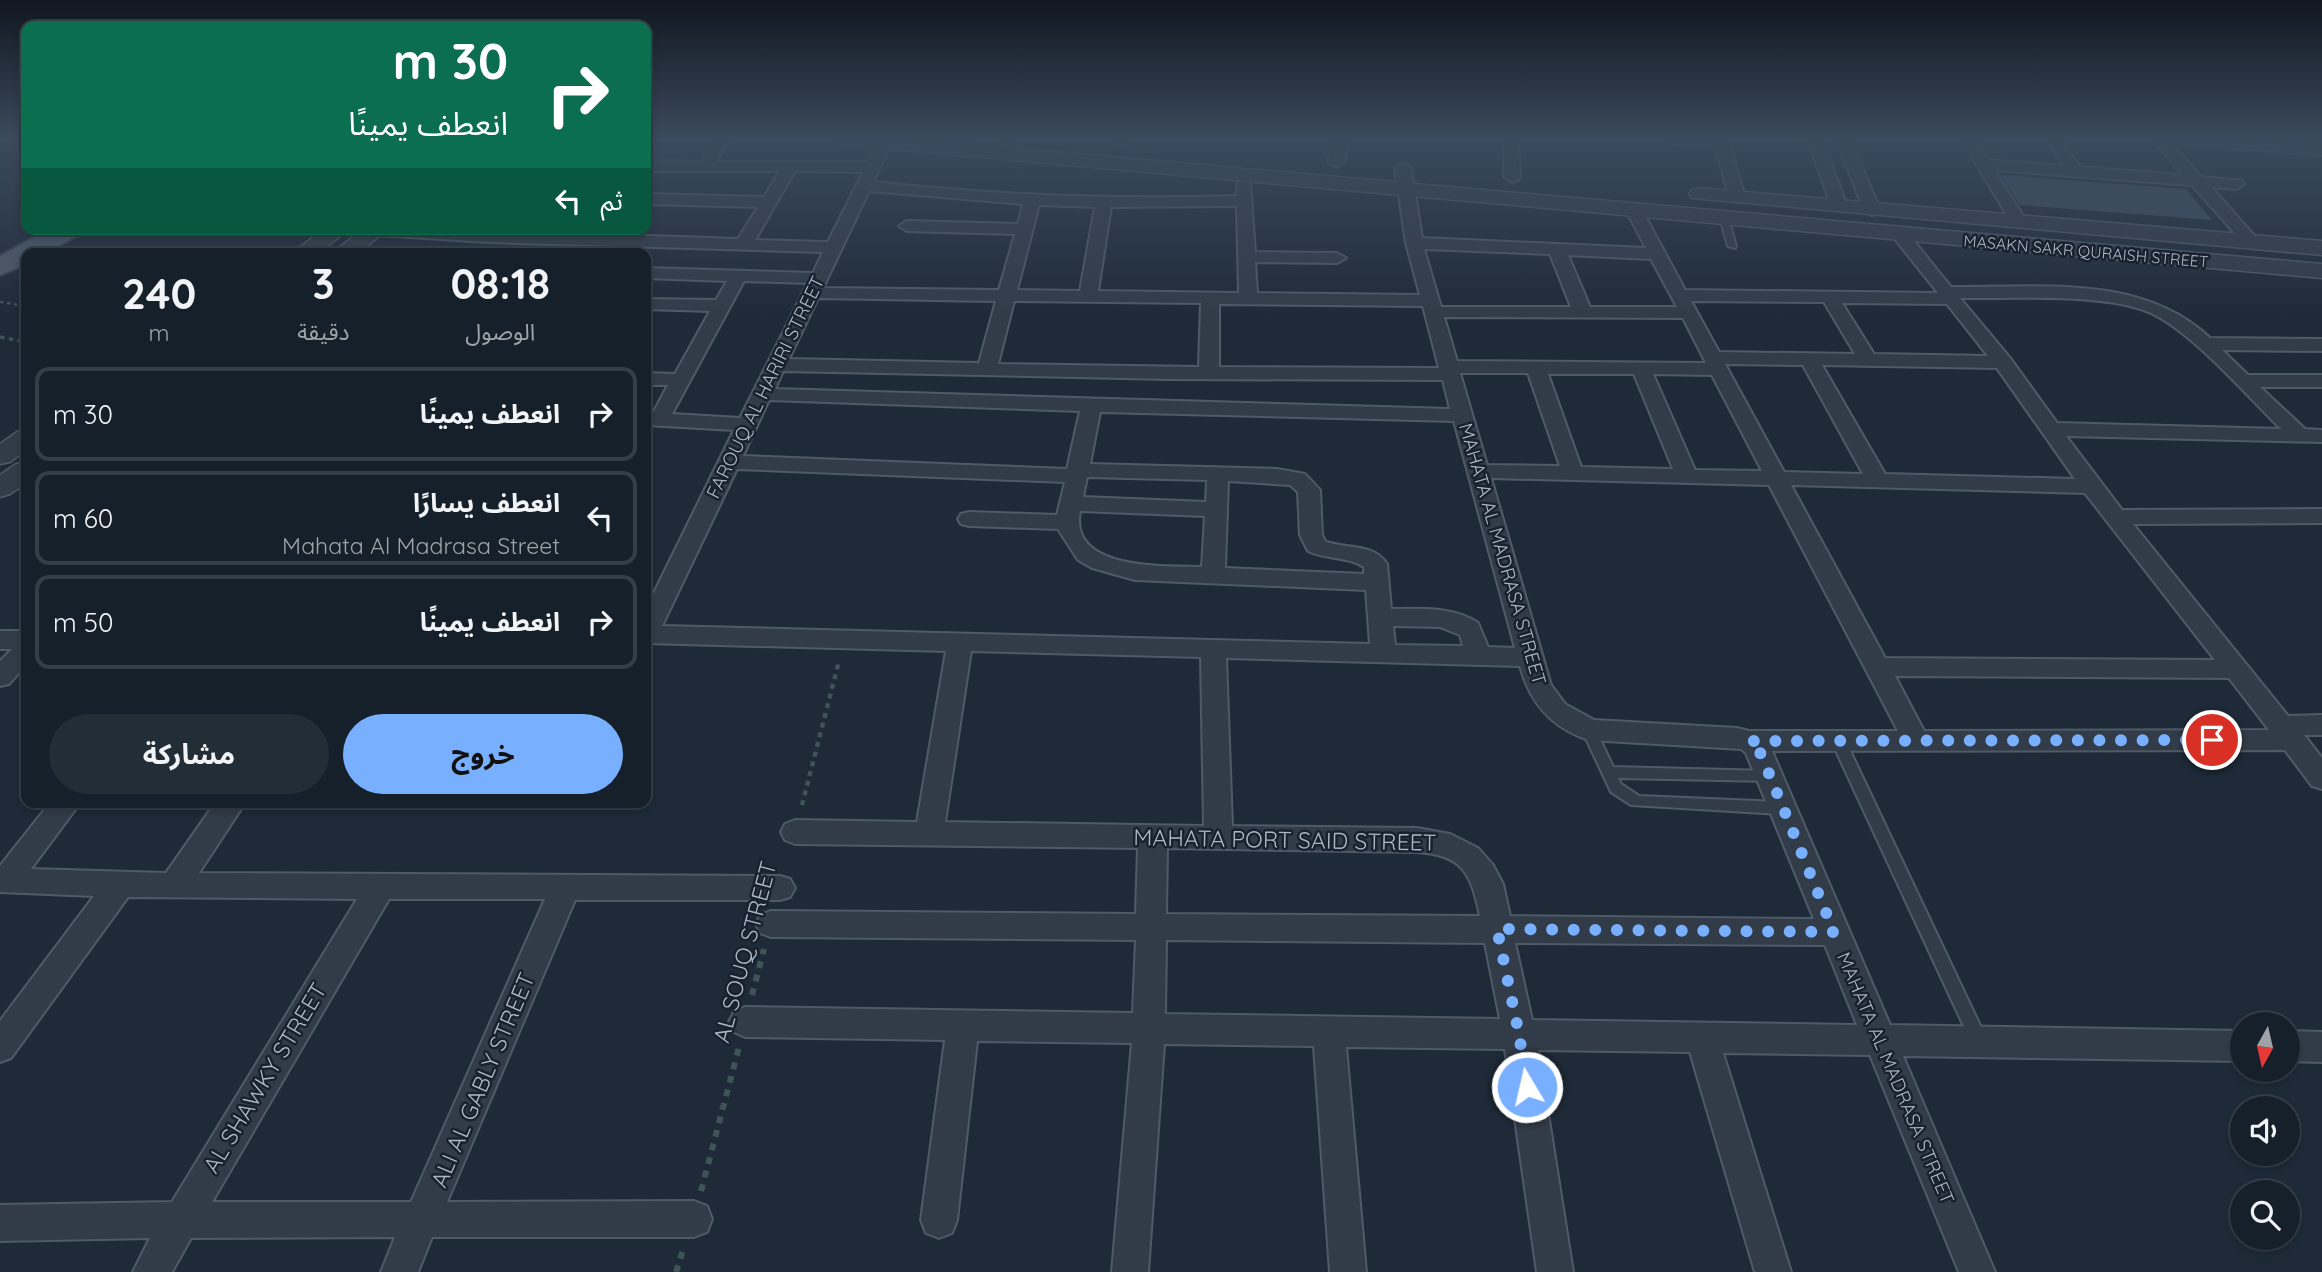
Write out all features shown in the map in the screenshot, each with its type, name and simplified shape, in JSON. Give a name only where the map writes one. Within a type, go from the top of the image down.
[{"type":"main road","points":[[0,251],[49,235]]},
{"type":"main road","points":[[34,248],[57,235]]},
{"type":"main road","points":[[0,267],[21,255]]},
{"type":"street","points":[[744,244],[771,198]]},
{"type":"street","name":"FAROUQ AL HARIRI STREET","points":[[651,623],[857,198]]},
{"type":"street","points":[[1002,198],[1104,203],[1244,201],[1248,299]]},
{"type":"street","name":"MAHATA AL MADRASA STREET","points":[[1411,198],[1414,243],[1531,657],[1545,698],[1556,711],[1589,730],[1749,741],[1757,747],[1977,1272]]},
{"type":"street","name":"MASAKN SAKR QURAISH STREET","points":[[1559,198],[1634,210],[2322,271]]},
{"type":"street","name":"MASAKN SAKR QURAISH STREET","points":[[1752,198],[2322,248]]},
{"type":"street","points":[[1836,198],[1839,206]]},
{"type":"street","points":[[1868,198],[1872,209]]},
{"type":"street","points":[[2004,198],[2019,222]]},
{"type":"street","points":[[2213,198],[2252,242]]},
{"type":"street","points":[[651,199],[769,202]]},
{"type":"street","points":[[987,370],[1032,201]]},
{"type":"street","points":[[1088,297],[1104,203]]},
{"type":"street","points":[[1634,210],[1916,740]]},
{"type":"street","points":[[907,226],[1025,229]]},
{"type":"street","points":[[1899,234],[2003,362],[2091,486],[2322,778]]},
{"type":"street","points":[[311,248],[330,235]]},
{"type":"street","points":[[351,248],[370,235]]},
{"type":"street","points":[[456,235],[520,235]]},
{"type":"street","points":[[544,235],[630,247],[744,244],[834,247]]},
{"type":"street","points":[[478,248],[487,237]]},
{"type":"street","points":[[1414,243],[1658,254]]},
{"type":"street","points":[[1557,250],[1583,313]]},
{"type":"street","points":[[1246,257],[1337,258]]},
{"type":"street","points":[[651,273],[739,275],[815,285],[1006,296],[1248,299],[1583,313],[1684,304],[1830,298],[2102,295],[2140,303],[2175,318],[2299,435]]},
{"type":"street","points":[[652,420],[681,380],[739,275]]},
{"type":"street","points":[[1830,298],[1868,360]]},
{"type":"street","points":[[1209,373],[1210,299]]},
{"type":"street","points":[[651,304],[722,306]]},
{"type":"street","points":[[2204,344],[2322,345]]},
{"type":"street","points":[[777,365],[1209,373],[1640,369],[1809,359],[2003,362]]},
{"type":"street","points":[[1809,359],[1878,481]]},
{"type":"street","points":[[1536,368],[1573,473]]},
{"type":"street","points":[[1640,369],[1687,476]]},
{"type":"street","points":[[1167,408],[1169,373]]},
{"type":"street","points":[[651,379],[681,380]]},
{"type":"street","points":[[2243,381],[2322,381]]},
{"type":"street","points":[[762,394],[1091,406],[1463,415]]},
{"type":"street","points":[[1091,406],[1069,513],[1076,545],[1100,563],[1135,572],[1377,583]]},
{"type":"street","points":[[652,420],[747,425]]},
{"type":"street","points":[[2051,429],[2322,436]]},
{"type":"street","points":[[0,456],[21,441]]},
{"type":"street","points":[[729,462],[1078,473],[1287,476],[1304,484],[1310,496],[1312,541],[1323,550],[1357,555],[1371,560],[1374,564],[1384,653]]},
{"type":"street","points":[[1480,471],[2091,486]]},
{"type":"street","points":[[0,488],[21,473]]},
{"type":"street","points":[[1213,576],[1218,474]]},
{"type":"street","points":[[969,519],[1216,509]]},
{"type":"street","points":[[2117,517],[2322,516]]},
{"type":"street","points":[[1380,617],[1455,621],[1469,629],[1477,656]]},
{"type":"street","points":[[651,633],[1531,657]]},
{"type":"street","points":[[0,640],[21,640]]},
{"type":"street","points":[[929,834],[960,642]]},
{"type":"street","points":[[1213,649],[1218,837]]},
{"type":"street","points":[[0,677],[21,654]]},
{"type":"street","points":[[1877,667],[2235,669]]},
{"type":"street","points":[[1749,741],[2287,733],[2322,725]]},
{"type":"street","points":[[3,880],[62,808]]},
{"type":"street","points":[[175,884],[228,808]]},
{"type":"street","name":"MAHATA PORT SAID STREET","points":[[795,832],[1417,840],[1453,846],[1468,855],[1481,868],[1488,884],[1519,1034],[1555,1272]]},
{"type":"street","points":[[1130,1272],[1149,1028],[1153,836]]},
{"type":"street","points":[[3,880],[120,885],[780,888]]},
{"type":"street","points":[[0,1047],[120,885]]},
{"type":"street","name":"AL SHAWKY STREET","points":[[150,1272],[381,885]]},
{"type":"street","name":"ALI AL GABLY STREET","points":[[399,1272],[565,888]]},
{"type":"street","points":[[771,924],[1834,932]]},
{"type":"street","points":[[745,1022],[2230,1046]]},
{"type":"street","points":[[939,1220],[963,1026]]},
{"type":"street","points":[[1329,1031],[1348,1272]]},
{"type":"street","points":[[1702,1037],[1773,1272]]},
{"type":"street","points":[[2300,1046],[2322,1047]]},
{"type":"street","points":[[0,1223],[694,1219]]},
{"type":"lane","points":[[1724,218],[1731,246]]},
{"type":"lane","points":[[1589,730],[1616,788],[1636,801],[1782,808]]},
{"type":"lane","points":[[1838,740],[1979,1041]]},
{"type":"lane","points":[[1608,772],[1770,776]]},
{"type":"path","points":[[0,302],[21,305]]},
{"type":"path","points":[[0,337],[21,341]]},
{"type":"path","points":[[795,832],[845,639]]},
{"type":"path","name":"AL SOUQ STREET","points":[[676,1272],[694,1219],[771,924]]},
{"type":"building","points":[[2016,198],[2194,198],[2212,220],[2020,205]]},
{"type":"route","points":[[1527,1087],[1497,929],[1834,932],[1761,754],[1749,741],[2212,740]]}]
